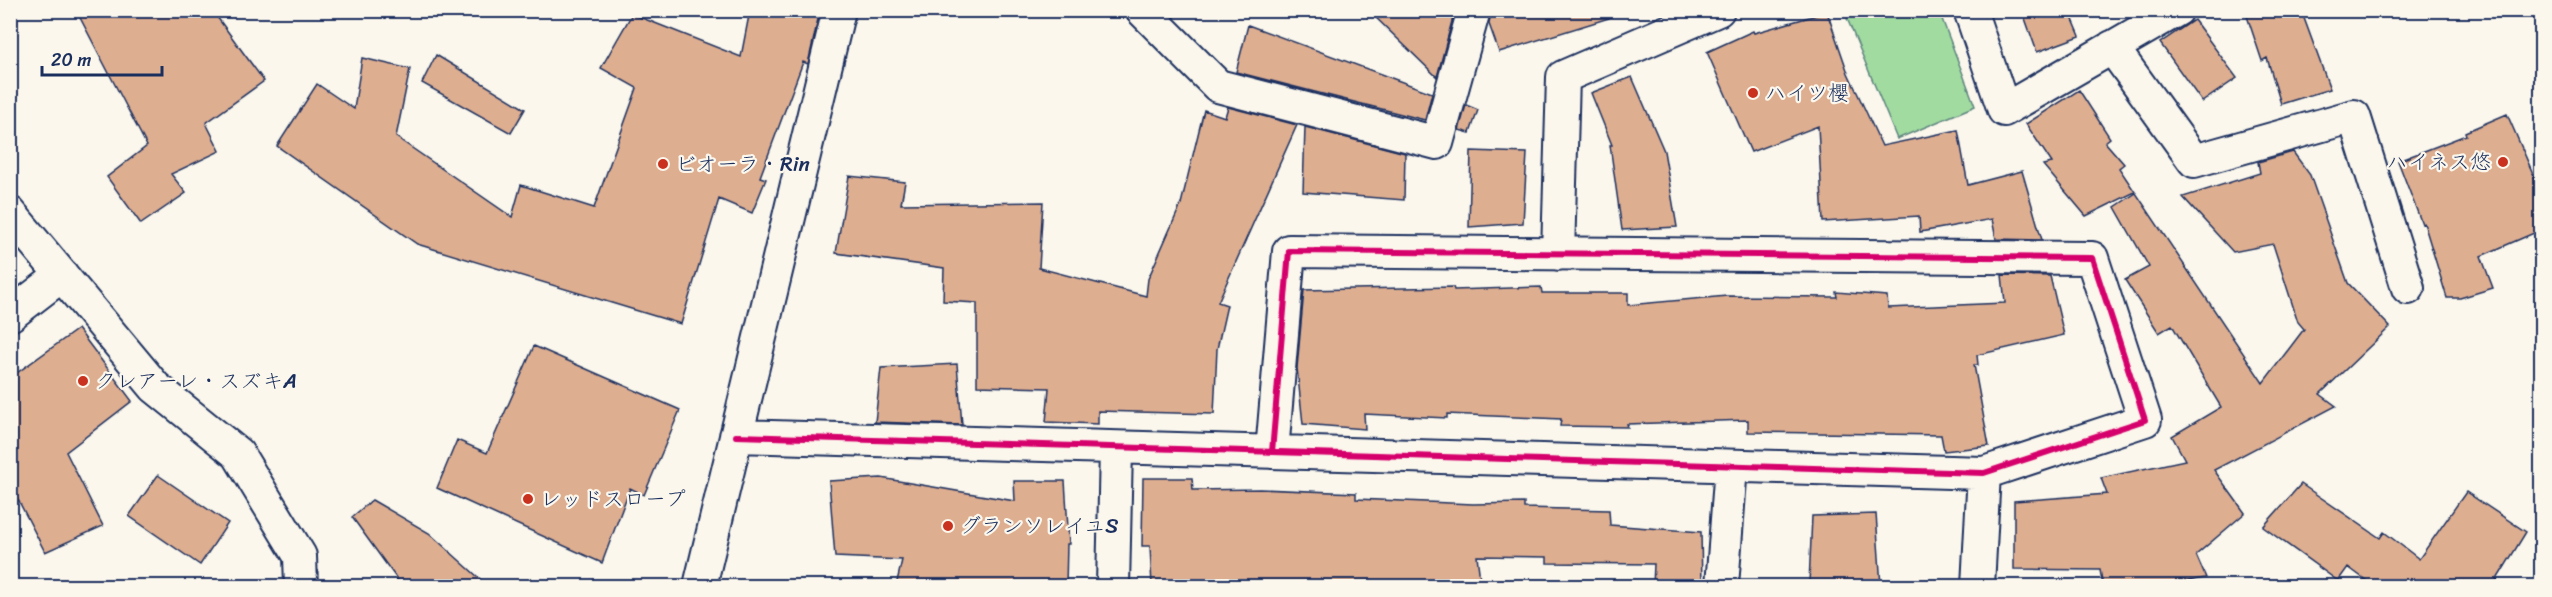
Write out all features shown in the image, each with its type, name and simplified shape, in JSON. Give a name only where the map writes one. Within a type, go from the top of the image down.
[{"type":"street","points":[[700,586],[839,10]]},
{"type":"street","points":[[1142,10],[1218,86],[1437,143],[1474,10]]},
{"type":"street","points":[[1558,254],[1563,77],[1718,10]]},
{"type":"street","points":[[1970,10],[2004,110],[2177,10]]},
{"type":"street","points":[[2112,47],[2194,161],[2354,116],[2409,288]]},
{"type":"street","points":[[10,213],[155,387],[238,454],[300,556],[301,586]]},
{"type":"street","points":[[736,436],[1116,448],[1984,473],[2145,420],[2092,258],[1289,251],[1272,452]]},
{"type":"street","points":[[10,315],[62,275]]},
{"type":"street","points":[[1113,586],[1116,448]]},
{"type":"street","points":[[1722,586],[1731,466]]},
{"type":"street","points":[[1978,586],[1984,473]]},
{"type":"green space","points":[[1844,11],[1939,11],[1975,106],[1897,139]]},
{"type":"building","points":[[76,10],[212,10],[264,81],[206,123],[220,151],[171,174],[186,193],[141,224],[107,177],[147,146]]},
{"type":"building","points":[[750,10],[820,10],[808,64],[803,62],[760,177],[766,179],[752,213],[719,199],[681,324],[417,244],[277,146],[317,84],[354,109],[362,58],[410,69],[396,137],[512,217],[521,185],[594,208],[637,88],[601,68],[632,14],[741,57]]},
{"type":"building","points":[[1368,10],[1455,10],[1437,77]]},
{"type":"building","points":[[1491,10],[1608,10],[1609,18],[1499,52],[1489,24]]},
{"type":"building","points":[[2022,10],[2069,10],[2080,36],[2037,52]]},
{"type":"building","points":[[2245,10],[2301,10],[2330,89],[2281,104],[2267,58],[2262,61]]},
{"type":"building","points":[[1827,12],[1848,73],[1882,146],[1958,130],[1968,185],[2022,171],[2042,240],[1996,239],[1992,219],[1920,232],[1919,216],[1823,222],[1818,126],[1751,152],[1707,52],[1753,31],[1754,33]]},
{"type":"building","points":[[2194,20],[2237,78],[2202,102],[2160,43]]},
{"type":"building","points":[[1248,25],[1432,93],[1425,120],[1236,72]]},
{"type":"building","points":[[436,55],[525,109],[511,133],[422,83]]},
{"type":"building","points":[[1632,77],[1664,151],[1677,227],[1622,230],[1610,145],[1612,145],[1591,93]]},
{"type":"building","points":[[2079,90],[2110,138],[2105,142],[2124,164],[2119,168],[2135,192],[2086,216],[2043,165],[2052,163],[2026,124]]},
{"type":"building","points":[[1466,105],[1478,110],[1470,133],[1459,130]]},
{"type":"building","points":[[1228,107],[1297,125],[1218,302],[1227,305],[1217,349],[1214,414],[1098,411],[1098,424],[1046,422],[1049,388],[977,386],[977,303],[943,301],[944,268],[836,253],[849,176],[905,182],[901,204],[1043,202],[1039,268],[1146,296],[1148,279],[1181,204],[1204,110],[1225,117]]},
{"type":"building","points":[[2507,114],[2541,192],[2541,230],[2481,256],[2493,288],[2460,298],[2447,298],[2424,223],[2422,224],[2398,161],[2466,135],[2465,132]]},
{"type":"building","points":[[1305,127],[1405,153],[1404,200],[1303,192]]},
{"type":"building","points":[[1471,151],[1527,153],[1523,223],[1469,227]]},
{"type":"building","points":[[2293,152],[2310,175],[2348,283],[2390,327],[2320,394],[2336,406],[2214,470],[2245,513],[2196,555],[2206,578],[2156,586],[2103,586],[2100,570],[2014,569],[2014,501],[2107,494],[2101,478],[2185,460],[2172,436],[2221,407],[2172,325],[2159,333],[2125,280],[2149,267],[2115,207],[2136,193],[2263,383],[2304,329],[2298,322],[2273,244],[2233,252],[2183,197],[2260,173],[2258,162]]},
{"type":"building","points":[[2002,275],[2050,276],[2064,335],[1977,355],[1978,365],[1974,365],[1989,446],[1944,451],[1941,435],[1748,432],[1748,420],[1627,424],[1628,427],[1560,426],[1561,419],[1447,414],[1447,418],[1364,414],[1365,429],[1303,424],[1297,368],[1304,290],[1453,287],[1454,290],[1541,287],[1542,293],[1628,293],[1628,305],[1727,296],[1837,297],[1836,292],[1887,296],[1888,308],[2005,303]]},
{"type":"building","points":[[78,329],[132,401],[66,452],[103,526],[45,552],[10,484],[10,378]]},
{"type":"building","points":[[534,346],[680,410],[644,495],[630,488],[602,563],[437,488],[457,440],[487,453]]},
{"type":"building","points":[[957,364],[962,425],[875,422],[881,368]]},
{"type":"building","points":[[158,475],[228,523],[200,565],[129,516]]},
{"type":"building","points":[[881,478],[1015,501],[1014,481],[1065,481],[1069,544],[1067,544],[1066,586],[896,586],[902,560],[835,557],[829,481]]},
{"type":"building","points":[[1143,478],[1192,478],[1193,490],[1260,489],[1356,493],[1356,499],[1473,504],[1524,503],[1524,508],[1609,510],[1610,525],[1701,532],[1702,586],[1653,586],[1654,564],[1547,563],[1547,557],[1477,556],[1481,586],[1152,586],[1150,546],[1142,546]]},
{"type":"building","points":[[2301,484],[2380,538],[2384,532],[2419,559],[2466,492],[2526,532],[2493,586],[2374,586],[2348,567],[2338,581],[2263,527]]},
{"type":"building","points":[[372,500],[429,533],[488,586],[402,586],[352,517]]},
{"type":"building","points":[[1876,514],[1881,586],[1809,584],[1812,516]]},
{"type":"cycle path","points":[[736,436],[1984,473],[2145,420],[2092,258],[1289,251],[1272,452]]},
{"type":"place","name":"ハイツ櫻","points":[[1753,93]]},
{"type":"place","name":"ハイネス悠","points":[[2503,162]]},
{"type":"place","name":"ビオーラ・Rin","points":[[663,164]]},
{"type":"place","name":"クレアーレ・スズキA","points":[[83,381]]},
{"type":"place","name":"レッドスロープ","points":[[528,499]]},
{"type":"place","name":"グランソレイユS","points":[[948,526]]}]
